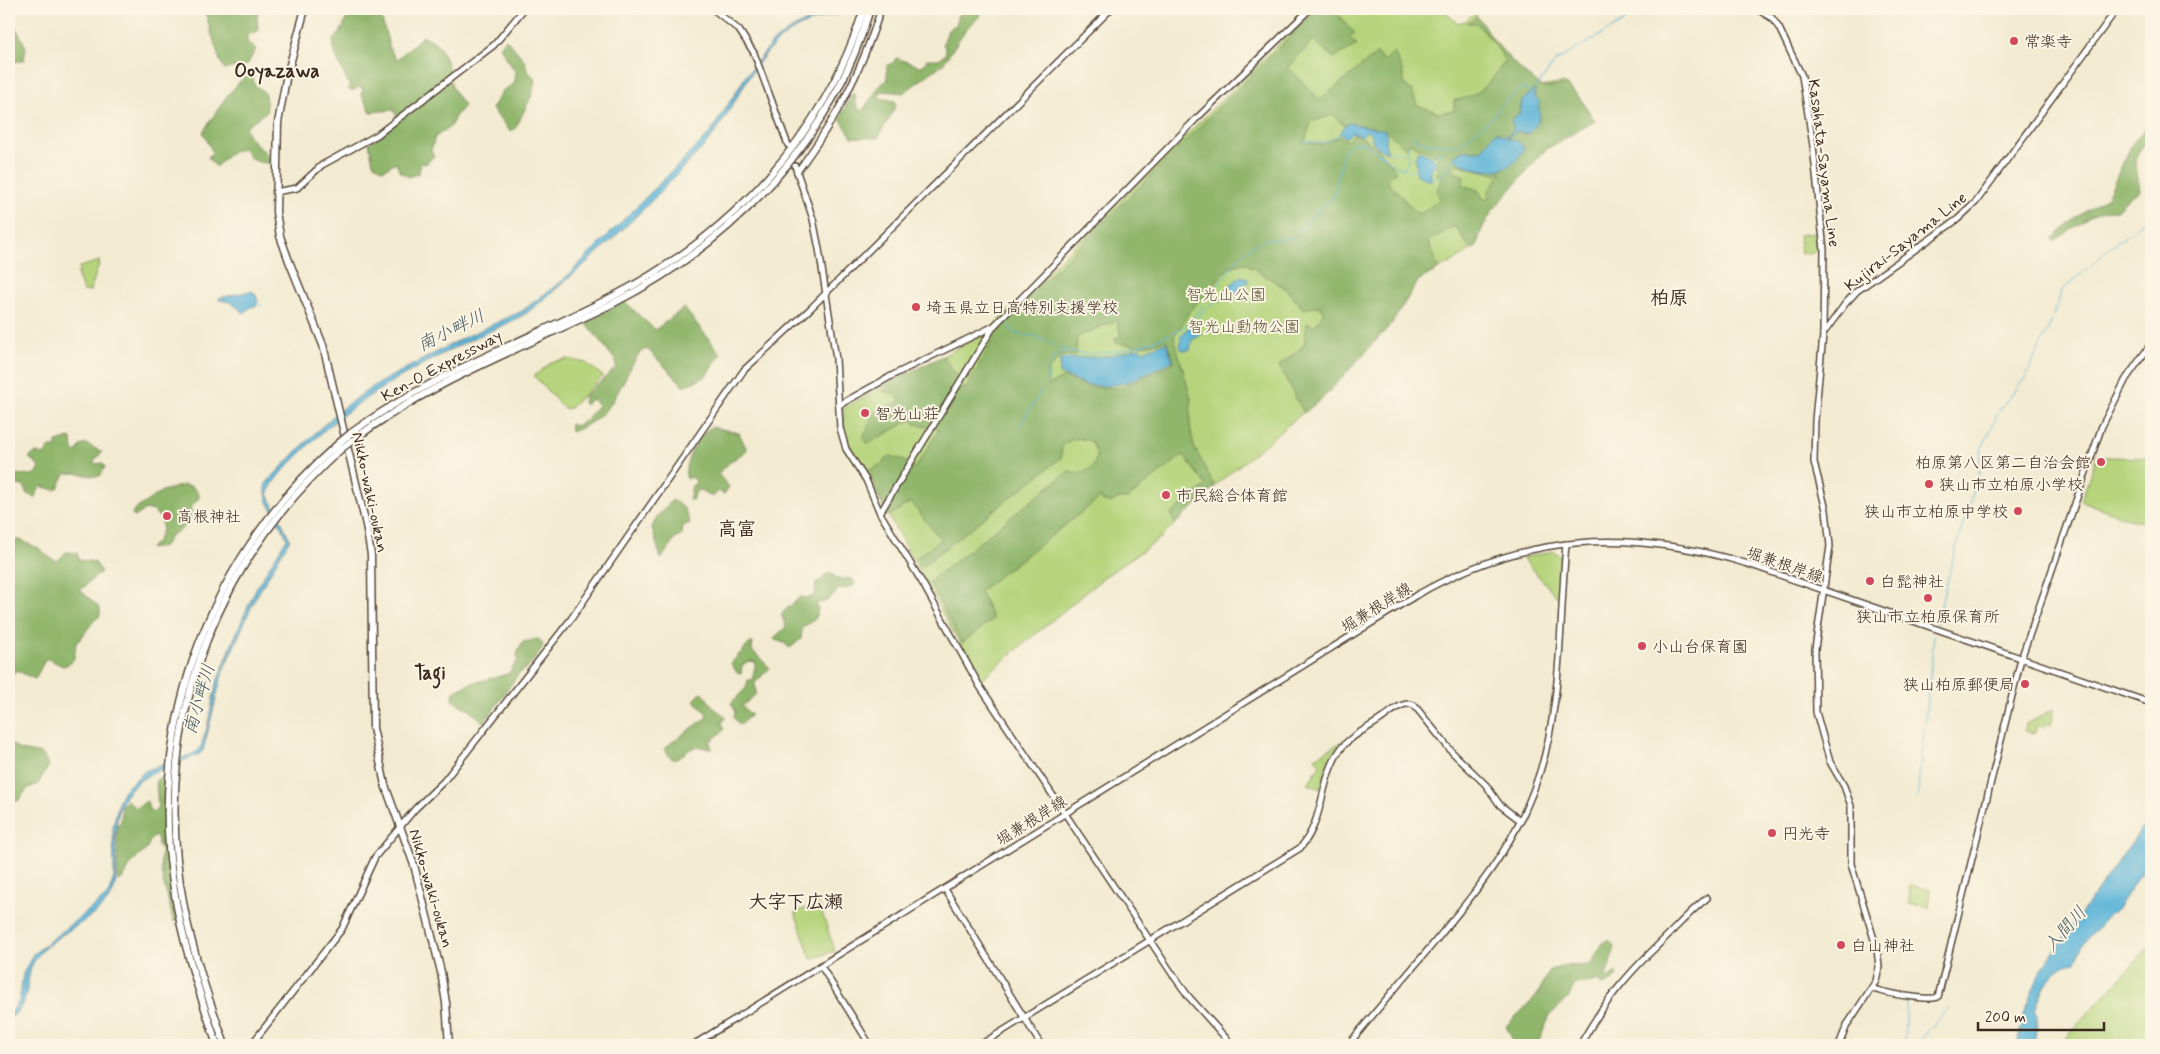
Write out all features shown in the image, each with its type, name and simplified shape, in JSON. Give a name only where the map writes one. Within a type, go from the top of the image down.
[{"type":"highway","name":"Nikko-waki-oukan","points":[[305,9],[281,108],[275,192],[276,212],[280,236],[320,333],[366,525],[371,555],[373,728],[385,785],[414,865],[441,972],[446,1003],[449,1045]]},
{"type":"highway","name":"Ken-O Expressway","points":[[217,1045],[191,964],[174,889],[168,838],[173,773],[175,755],[190,691],[210,630],[237,574],[269,522],[302,478],[384,409],[448,373],[639,282],[707,237],[753,194],[800,138],[834,83],[867,11]]},
{"type":"highway","name":"Ken-O Expressway","points":[[173,773],[176,838],[184,907],[200,970],[225,1045]]},
{"type":"street","points":[[275,192],[297,188],[322,165],[377,135],[494,45],[524,9]]},
{"type":"street","points":[[713,9],[739,30],[754,53],[788,144]]},
{"type":"street","points":[[251,1045],[342,930],[372,862],[401,827],[444,782],[571,619],[744,370],[826,292],[1111,9]]},
{"type":"street","points":[[880,513],[994,326],[1196,119],[1310,9]]},
{"type":"street","name":"Kasahata-Sayama Line","points":[[1757,9],[1772,18],[1779,28],[1799,67],[1804,84],[1824,250],[1823,335]]},
{"type":"street","name":"Kujirai-Sayama Line","points":[[1823,335],[1845,304],[1858,291],[1958,218],[1976,202],[2118,9]]},
{"type":"street","points":[[880,10],[867,55],[856,79],[823,137],[796,169],[813,220],[826,292],[836,359],[844,443],[866,480],[880,513],[923,584],[979,685],[1189,997],[1232,1045]]},
{"type":"street","points":[[839,405],[895,374],[994,326]]},
{"type":"street","points":[[1823,335],[1814,447],[1815,473],[1826,510],[1830,533],[1825,591],[1815,649],[1816,712],[1830,762],[1844,786],[1851,806],[1851,864],[1879,958],[1878,974],[1872,988],[1847,1024],[1839,1045]]},
{"type":"street","points":[[1872,988],[1891,994],[1930,999],[1938,998],[2021,659],[2102,426],[2126,379],[2151,344]]},
{"type":"street","name":"堀兼根岸線","points":[[695,1045],[1430,588],[1497,559],[1566,544],[1631,541],[1677,546],[1748,564],[2151,703]]},
{"type":"street","points":[[1348,1045],[1485,881],[1521,820],[1537,780],[1552,721],[1566,544]]},
{"type":"street","points":[[980,1045],[1300,848],[1315,825],[1329,772],[1339,752],[1350,740],[1406,704],[1414,705],[1418,709],[1452,752],[1486,785],[1500,805],[1521,820]]},
{"type":"street","points":[[946,889],[1042,1045]]},
{"type":"street","points":[[1580,1045],[1619,984],[1682,919],[1706,898]]},
{"type":"street","points":[[821,966],[870,1045]]},
{"type":"green space","points":[[204,9],[260,9],[257,16],[258,31],[247,35],[247,42],[256,49],[247,65],[225,69],[220,61]]},
{"type":"green space","points":[[351,9],[379,9],[390,49],[396,60],[423,36],[436,44],[444,55],[453,89],[464,106],[456,115],[450,127],[435,137],[431,150],[434,156],[426,164],[421,163],[419,173],[409,177],[399,171],[396,162],[383,170],[373,163],[369,143],[383,135],[398,119],[394,110],[371,112],[361,94],[364,89],[358,87],[355,90],[348,90],[350,87],[335,54],[333,41],[340,33]]},
{"type":"green space","points":[[969,9],[978,9],[980,16],[966,29],[943,64],[903,93],[884,91],[879,94],[879,98],[895,101],[896,106],[878,138],[852,137],[839,117],[853,93],[856,95],[855,102],[860,111],[863,110],[881,84],[887,81],[887,65],[893,63],[896,58],[919,66],[924,65],[927,59],[939,59],[945,55],[946,49],[943,44],[948,30],[957,24],[957,16]]},
{"type":"green space","name":"智光山公園","points":[[1314,9],[1442,9],[1457,23],[1466,21],[1474,13],[1488,34],[1521,71],[1541,87],[1564,83],[1580,98],[1542,151],[1490,211],[1473,247],[1463,256],[1418,280],[1322,397],[1206,493],[1162,537],[1107,575],[980,680],[850,447],[844,433],[843,408],[985,334]]},
{"type":"green space","name":"智光山公園","points":[[1318,9],[1334,9],[1355,33],[1349,37],[1357,45],[1334,58],[1314,40],[1288,67],[1320,100],[1377,53],[1383,62],[1394,52],[1402,70],[1405,85],[1412,91],[1417,105],[1439,113],[1454,111],[1454,100],[1470,96],[1484,87],[1505,61],[1496,46],[1476,23],[1467,23],[1477,16],[1491,37],[1515,64],[1544,88],[1567,85],[1582,101],[1595,121],[1545,150],[1493,210],[1482,229],[1476,247],[1471,250],[1455,226],[1428,241],[1439,269],[1419,280],[1392,323],[1325,396],[1304,413],[1279,366],[1304,345],[1307,323],[1315,326],[1324,312],[1320,306],[1303,309],[1285,288],[1245,263],[1229,267],[1190,311],[1174,337],[1191,399],[1190,425],[1194,447],[1215,487],[1175,524],[1171,514],[1206,485],[1183,455],[1127,499],[1116,499],[1111,503],[1103,502],[1101,497],[980,591],[993,619],[962,643],[929,582],[1069,471],[1084,472],[1091,468],[1097,455],[1092,442],[1077,439],[1066,443],[1062,446],[1061,458],[921,567],[916,558],[941,540],[911,502],[889,516],[867,471],[880,465],[890,456],[901,459],[915,468],[939,430],[915,424],[912,419],[868,444],[863,438],[874,413],[900,401],[894,393],[884,392],[882,386],[943,356],[965,390],[1004,321]],"holes":[[[1534,89],[1540,120],[1526,134],[1517,131],[1506,138],[1518,141],[1504,168],[1500,171],[1461,151],[1481,151],[1496,132],[1504,136],[1510,134],[1514,128],[1511,120],[1520,113],[1522,101]],[[1333,115],[1344,125],[1352,123],[1387,131],[1406,149],[1409,143],[1438,156],[1436,175],[1442,175],[1437,191],[1440,199],[1422,213],[1416,213],[1387,180],[1396,171],[1367,140],[1354,134],[1347,141],[1339,136],[1321,145],[1305,141],[1311,122]],[[1455,164],[1495,174],[1502,173],[1490,189],[1488,198],[1484,199],[1478,190],[1463,185],[1464,176],[1451,170]],[[1117,320],[1121,336],[1115,338],[1116,343],[1142,346],[1166,340],[1174,361],[1120,388],[1089,387],[1064,377],[1048,386],[1048,371],[1061,356],[1076,355],[1077,337]]]},
{"type":"green space","points":[[9,14],[26,47],[24,61],[16,61],[9,71]]},
{"type":"green space","points":[[506,39],[525,61],[527,70],[535,79],[532,95],[515,129],[510,131],[492,109],[502,91],[514,84],[516,73],[500,47]]},
{"type":"green space","points":[[248,73],[253,77],[254,84],[265,93],[267,111],[245,127],[253,141],[271,158],[271,163],[255,161],[249,157],[246,150],[237,150],[229,154],[216,167],[208,157],[213,153],[203,132],[226,97]]},
{"type":"green space","points":[[2151,122],[2151,141],[2139,152],[2136,163],[2140,191],[2131,196],[2117,210],[2102,211],[2088,217],[2054,242],[2053,239],[2077,217],[2107,197],[2132,144]]},
{"type":"green space","points":[[1819,232],[1820,251],[1801,254],[1799,235]]},
{"type":"green space","points":[[100,261],[90,291],[83,291],[77,273],[80,272],[79,267]]},
{"type":"green space","points":[[624,301],[655,330],[684,308],[721,354],[705,377],[684,386],[647,349],[640,352],[606,409],[586,426],[571,432],[570,424],[575,426],[587,419],[598,405],[593,398],[585,405],[583,403],[584,396],[616,368],[616,361],[586,323]]},
{"type":"green space","points":[[568,359],[586,363],[603,376],[570,408],[564,409],[534,376],[552,362]]},
{"type":"green space","points":[[712,427],[739,433],[747,450],[730,462],[718,474],[729,487],[724,494],[718,491],[713,497],[697,490],[692,500],[689,500],[692,486],[696,482],[695,479],[690,477],[687,479],[686,473],[689,458],[697,442]]},
{"type":"green space","points":[[69,438],[72,440],[73,450],[76,453],[80,446],[86,444],[102,452],[94,461],[95,464],[103,463],[105,467],[100,476],[74,473],[65,474],[58,488],[55,490],[40,486],[35,498],[26,493],[25,487],[19,485],[9,487],[9,474],[32,475],[38,472],[39,468],[30,459],[30,456],[36,453],[44,455],[50,447],[56,447],[56,442]]},
{"type":"green space","points":[[2097,455],[2105,457],[2151,458],[2151,522],[2135,521],[2081,501]]},
{"type":"green space","points":[[184,485],[193,487],[199,494],[199,498],[190,508],[192,512],[189,521],[182,529],[171,535],[163,546],[150,549],[158,540],[162,528],[160,519],[154,511],[146,509],[135,517],[132,515],[133,511],[162,491]]},
{"type":"green space","points":[[672,500],[684,508],[690,523],[683,526],[682,535],[675,539],[661,559],[652,528],[656,518]]},
{"type":"green space","points":[[20,540],[40,549],[50,558],[57,561],[66,552],[77,553],[79,560],[95,562],[101,572],[80,590],[100,608],[100,616],[76,643],[73,660],[71,663],[63,666],[46,658],[35,679],[16,670],[9,679],[9,541]]},
{"type":"green space","points":[[1553,551],[1562,556],[1559,599],[1522,558]]},
{"type":"green space","points":[[831,572],[837,579],[852,579],[855,583],[852,587],[836,590],[836,593],[825,602],[816,603],[818,609],[815,619],[802,628],[801,639],[790,648],[784,643],[775,640],[774,638],[786,627],[781,614],[800,597],[809,598],[815,595],[816,582],[821,581],[826,574]]},
{"type":"green space","points":[[538,639],[543,643],[538,655],[531,664],[519,673],[484,723],[471,711],[452,700],[454,692],[469,684],[508,674],[518,660],[517,654],[523,642]]},
{"type":"green space","points":[[750,643],[753,643],[752,650],[770,668],[755,683],[756,694],[742,706],[751,715],[740,725],[734,718],[735,710],[731,703],[746,688],[748,680],[752,680],[756,662],[749,661],[742,665],[741,674],[737,673],[731,663]]},
{"type":"green space","points":[[702,692],[714,708],[726,717],[722,723],[724,730],[710,742],[712,749],[695,747],[677,759],[672,759],[664,749],[706,718],[707,714],[694,700]]},
{"type":"green space","points":[[2054,709],[2051,725],[2045,723],[2044,727],[2037,725],[2035,733],[2025,731],[2026,724]]},
{"type":"green space","points":[[1344,740],[1327,761],[1321,789],[1308,784],[1320,765],[1315,758]]},
{"type":"green space","points":[[9,742],[20,750],[42,754],[49,765],[38,784],[27,789],[19,800],[9,804]]},
{"type":"green space","points":[[162,777],[165,780],[166,831],[169,865],[178,916],[176,921],[173,921],[162,877],[162,851],[155,836],[150,840],[147,849],[132,862],[124,877],[118,881],[117,825],[121,822],[122,805],[127,800],[136,808],[147,801],[149,810],[154,812],[158,808],[156,780]]},
{"type":"green space","points":[[1910,885],[1930,890],[1929,908],[1909,903]]},
{"type":"green space","points":[[819,904],[835,951],[811,959],[795,912]]},
{"type":"green space","points":[[1609,940],[1615,947],[1606,976],[1609,978],[1616,973],[1617,976],[1611,982],[1601,985],[1598,981],[1575,984],[1568,998],[1550,1015],[1539,1045],[1515,1045],[1506,1026],[1536,997],[1550,970],[1565,966],[1590,965],[1603,943]]},
{"type":"green space","points":[[2151,945],[2151,1045],[2064,1045],[2069,1034]]},
{"type":"water","points":[[850,9],[873,9],[839,14],[806,24],[786,35],[774,45],[754,70],[704,147],[609,242],[532,309],[510,322],[422,365],[379,390],[338,419],[277,477],[268,494],[290,539],[255,599],[223,671],[203,751],[198,755],[144,778],[132,787],[118,813],[116,878],[113,893],[95,914],[51,942],[36,958],[22,1004],[9,1019],[9,1014],[19,1002],[23,974],[33,954],[108,895],[114,877],[113,827],[119,800],[124,790],[145,771],[195,753],[200,749],[207,728],[216,684],[239,627],[256,588],[287,538],[267,500],[265,485],[269,480],[320,428],[345,406],[377,384],[463,338],[522,311],[562,281],[710,133],[746,76],[772,43],[786,32],[822,13]]},
{"type":"water","points":[[1535,89],[1534,96],[1540,102],[1538,105],[1540,113],[1537,124],[1529,134],[1517,131],[1506,138],[1518,141],[1524,148],[1518,158],[1503,169],[1493,170],[1473,168],[1454,159],[1454,156],[1461,151],[1481,151],[1496,132],[1504,136],[1510,134],[1514,128],[1511,120],[1520,113],[1522,101]]},
{"type":"water","points":[[1348,123],[1385,130],[1387,136],[1385,143],[1388,152],[1376,146],[1371,134],[1367,131],[1362,136],[1352,132],[1346,138],[1339,133]]},
{"type":"water","points":[[1418,150],[1432,157],[1436,163],[1431,169],[1431,181],[1417,175],[1415,158]]},
{"type":"water","points":[[1241,276],[1249,281],[1242,287],[1240,286],[1239,293],[1234,298],[1226,298],[1226,289]]},
{"type":"water","points":[[251,291],[255,293],[258,301],[256,306],[251,307],[244,313],[230,302],[219,300],[219,298]]},
{"type":"water","points":[[1197,319],[1196,329],[1201,331],[1201,335],[1192,340],[1190,350],[1182,350],[1180,347],[1181,336]]},
{"type":"water","points":[[1166,342],[1173,361],[1133,380],[1101,386],[1089,385],[1060,375],[1060,359],[1107,356],[1139,348],[1143,351]]},
{"type":"water","name":"入間川","points":[[2151,815],[2151,862],[2138,877],[2114,913],[2110,914],[2083,944],[2076,962],[2060,969],[2045,986],[2035,1010],[2038,1015],[2034,1045],[2017,1045],[2023,1014],[2041,970]]},
{"type":"waterway","points":[[1535,89],[1556,61],[1642,11]]},
{"type":"waterway","points":[[1412,138],[1428,143],[1458,145],[1491,119],[1505,101],[1522,87],[1524,88]]},
{"type":"waterway","points":[[1525,88],[1531,93]]},
{"type":"waterway","points":[[1303,141],[1324,143],[1340,134]]},
{"type":"waterway","points":[[1314,213],[1334,198],[1343,153],[1352,144],[1365,143],[1395,166],[1406,169]]},
{"type":"waterway","points":[[1404,168],[1408,160],[1408,145]]},
{"type":"waterway","points":[[1436,156],[1443,150]]},
{"type":"waterway","points":[[1388,152],[1406,153]]},
{"type":"waterway","points":[[1438,178],[1441,177],[1454,159]]},
{"type":"waterway","points":[[1408,169],[1414,171],[1416,169]]},
{"type":"waterway","points":[[1207,299],[1237,260],[1251,246],[1264,240],[1292,238],[1314,214]]},
{"type":"waterway","points":[[2129,234],[2151,214]]},
{"type":"waterway","points":[[2091,266],[2111,246],[2126,236]]},
{"type":"waterway","points":[[2054,316],[2062,290],[2088,268]]},
{"type":"waterway","points":[[1197,320],[1203,311],[1222,299]]},
{"type":"waterway","points":[[1174,333],[1188,324],[1207,300]]},
{"type":"waterway","points":[[257,304],[262,306]]},
{"type":"waterway","points":[[1936,624],[1958,540],[1979,474],[1981,450],[2000,409],[2025,378],[2052,321]]},
{"type":"waterway","points":[[1008,325],[1015,334],[1034,336],[1054,345]]},
{"type":"waterway","points":[[1058,347],[1070,352],[1084,354],[1099,353],[1130,348],[1170,334]]},
{"type":"waterway","points":[[1048,383],[1047,370],[1057,353],[1071,352]]},
{"type":"waterway","points":[[1019,427],[1042,390]]},
{"type":"waterway","points":[[1925,722],[1934,636]]},
{"type":"waterway","points":[[1917,799],[1924,729]]},
{"type":"waterway","points":[[1904,1045],[1907,999]]},
{"type":"waterway","points":[[1916,1045],[1948,1008]]},
{"type":"place","name":"常楽寺","points":[[2014,41]]},
{"type":"place","name":"埼玉県立日高特別支援学校","points":[[916,307]]},
{"type":"place","name":"智光山荘","points":[[865,413]]},
{"type":"place","name":"柏原第八区第二自治会館","points":[[2101,462]]},
{"type":"place","name":"狭山市立柏原小学校","points":[[1929,484]]},
{"type":"place","name":"市民総合体育館","points":[[1166,495]]},
{"type":"place","name":"狭山市立柏原中学校","points":[[2018,511]]},
{"type":"place","name":"高根神社","points":[[167,516]]},
{"type":"place","name":"白髭神社","points":[[1870,581]]},
{"type":"place","name":"狭山市立柏原保育所","points":[[1928,598]]},
{"type":"place","name":"小山台保育園","points":[[1642,646]]},
{"type":"place","name":"狭山柏原郵便局","points":[[2025,684]]},
{"type":"place","name":"円光寺","points":[[1772,833]]},
{"type":"place","name":"白山神社","points":[[1841,945]]},
{"type":"district","name":"Ooyazawa","points":[[277,70]]},
{"type":"district","name":"柏原","points":[[1669,297]]},
{"type":"district","name":"高富","points":[[737,528]]},
{"type":"district","name":"Tagi","points":[[430,672]]},
{"type":"district","name":"大字下広瀬","points":[[796,901]]},
{"type":"park label","name":"智光山動物公園","points":[[1244,326]]},
{"type":"water label","name":"南小畔川","points":[[451,330]]},
{"type":"water label","name":"南小畔川","points":[[199,699]]}]
